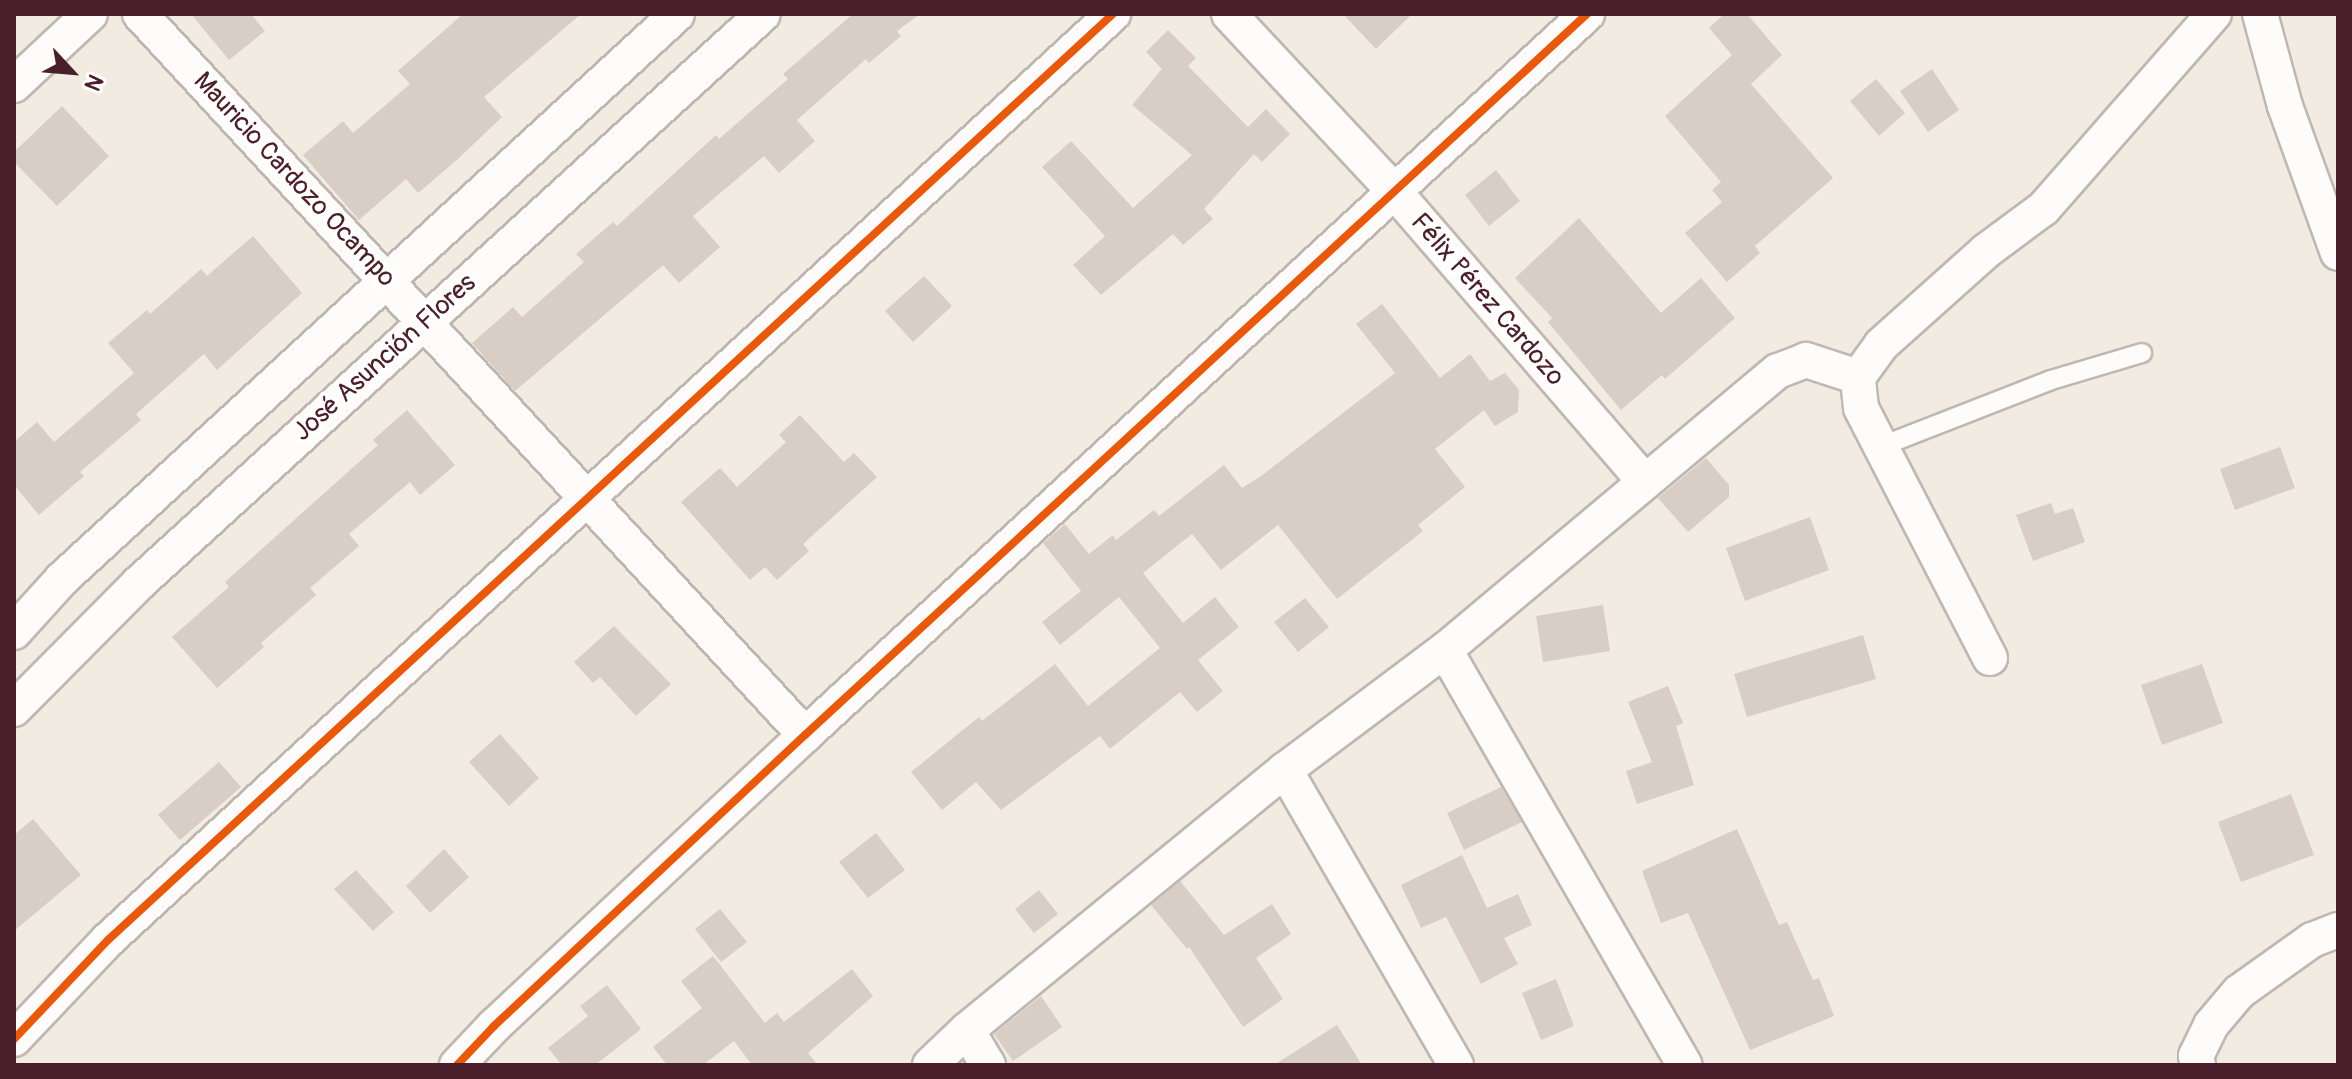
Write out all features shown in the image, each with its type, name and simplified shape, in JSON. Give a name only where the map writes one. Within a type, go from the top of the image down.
[{"type":"street","points":[[14,85],[90,14]]},
{"type":"street","name":"Mauricio Cardozo Ocampo","points":[[140,14],[805,735]]},
{"type":"street","points":[[14,632],[62,579],[677,14]]},
{"type":"street","name":"José Asunción Flores","points":[[14,709],[139,583],[763,14]]},
{"type":"street","points":[[14,1039],[108,940],[1113,14]]},
{"type":"street","name":"Félix Pérez Cardozo","points":[[1229,14],[1394,191],[1645,482]]},
{"type":"street","points":[[457,1065],[494,1026],[805,735],[1587,14]]},
{"type":"street","points":[[1990,658],[1861,408],[1858,377],[1893,334],[1986,251],[2044,208],[2214,14]]},
{"type":"street","points":[[2260,14],[2285,106],[2338,253]]},
{"type":"street","points":[[930,1065],[967,1030],[1285,770],[1445,650],[1778,371],[1806,360],[1858,377]]},
{"type":"street","points":[[1445,650],[1685,1065]]},
{"type":"street","points":[[1285,770],[1456,1065]]},
{"type":"street","points":[[2198,1065],[2196,1056],[2211,1025],[2239,992],[2302,946],[2338,930]]},
{"type":"street","points":[[967,1030],[988,1065]]},
{"type":"lane","points":[[1882,446],[2051,380],[2142,353]]},
{"type":"building","points":[[191,14],[251,14],[265,31],[229,60]]},
{"type":"building","points":[[463,14],[581,14],[484,97],[502,117],[458,159],[418,193],[406,179],[359,220],[303,155],[343,121],[353,133],[410,84],[398,71]]},
{"type":"building","points":[[853,14],[920,14],[897,31],[901,36],[869,63],[866,59],[797,120],[815,141],[779,173],[764,156],[693,216],[720,247],[679,283],[663,265],[515,391],[472,343],[513,307],[522,317],[584,262],[576,254],[613,222],[617,226],[716,135],[719,139],[788,79],[783,74]]},
{"type":"building","points":[[1343,14],[1412,14],[1376,49]]},
{"type":"building","points":[[1724,14],[1747,14],[1782,55],[1751,84],[1833,178],[1755,246],[1760,253],[1727,282],[1685,233],[1722,202],[1712,190],[1721,182],[1665,116],[1732,55],[1709,28]]},
{"type":"building","points":[[1168,30],[1196,58],[1188,66],[1248,127],[1266,109],[1290,134],[1262,162],[1254,154],[1204,209],[1213,219],[1183,245],[1173,234],[1101,295],[1073,265],[1105,236],[1042,167],[1071,141],[1133,208],[1192,155],[1132,105],[1162,69],[1146,52]]},
{"type":"building","points":[[1932,69],[1959,110],[1928,132],[1900,91]]},
{"type":"building","points":[[1876,79],[1905,113],[1879,136],[1850,101]]},
{"type":"building","points":[[62,106],[109,156],[57,206],[14,162],[14,152]]},
{"type":"building","points":[[1496,170],[1520,201],[1489,226],[1465,195]]},
{"type":"building","points":[[1579,218],[1661,313],[1701,278],[1735,318],[1665,379],[1662,375],[1621,410],[1548,322],[1552,318],[1515,278]]},
{"type":"building","points":[[253,236],[302,293],[217,370],[204,354],[136,414],[141,420],[80,472],[84,476],[39,515],[14,485],[14,442],[37,422],[54,442],[134,373],[108,343],[147,310],[150,314],[201,269],[207,276]]},
{"type":"building","points":[[924,276],[952,306],[913,342],[885,311]]},
{"type":"building","points":[[1382,304],[1440,378],[1470,354],[1490,381],[1505,373],[1519,390],[1518,412],[1495,426],[1484,410],[1435,449],[1465,487],[1418,525],[1423,531],[1337,599],[1278,525],[1221,570],[1192,534],[1143,573],[1183,623],[1215,597],[1239,627],[1198,660],[1223,691],[1197,712],[1180,692],[1110,749],[1100,736],[1001,810],[976,782],[942,810],[911,772],[979,717],[982,721],[1055,664],[1088,706],[1160,648],[1119,597],[1060,645],[1042,622],[1081,591],[1043,543],[1065,524],[1089,554],[1113,535],[1116,540],[1154,510],[1159,516],[1224,465],[1242,488],[1261,476],[1395,373],[1356,324]]},
{"type":"building","points":[[407,410],[455,465],[420,495],[410,482],[349,534],[359,546],[310,588],[316,595],[261,643],[264,647],[217,688],[172,637],[229,587],[225,582],[378,445],[373,440]]},
{"type":"building","points":[[800,415],[844,462],[854,453],[877,477],[803,544],[809,551],[777,580],[765,567],[750,580],[681,502],[720,468],[737,487],[786,442],[779,435]]},
{"type":"building","points":[[2280,447],[2295,488],[2235,510],[2220,469]]},
{"type":"building","points":[[1706,458],[1729,485],[1729,497],[1688,532],[1658,498]]},
{"type":"building","points":[[2051,503],[2055,514],[2073,508],[2085,542],[2033,561],[2016,515]]},
{"type":"building","points":[[1810,517],[1829,570],[1745,601],[1726,548]]},
{"type":"building","points":[[1305,598],[1329,627],[1298,652],[1274,622]]},
{"type":"building","points":[[1603,605],[1610,651],[1543,662],[1536,616]]},
{"type":"building","points":[[614,626],[671,684],[636,716],[600,677],[593,683],[574,662]]},
{"type":"building","points":[[1863,635],[1876,679],[1747,717],[1734,674]]},
{"type":"building","points":[[2202,664],[2223,723],[2162,745],[2141,685]]},
{"type":"building","points":[[1668,686],[1683,723],[1676,726],[1694,785],[1637,804],[1626,771],[1652,762],[1628,702]]},
{"type":"building","points":[[500,734],[539,778],[509,806],[469,762]]},
{"type":"building","points":[[219,762],[241,787],[180,840],[158,815]]},
{"type":"building","points":[[1501,787],[1522,822],[1464,850],[1447,813]]},
{"type":"building","points":[[2291,794],[2314,855],[2241,882],[2218,822]]},
{"type":"building","points":[[33,819],[81,875],[14,931],[14,835]]},
{"type":"building","points":[[1737,829],[1779,925],[1787,922],[1813,980],[1819,978],[1834,1016],[1750,1050],[1688,913],[1661,923],[1642,871]]},
{"type":"building","points":[[876,833],[905,870],[868,898],[839,862]]},
{"type":"building","points":[[444,849],[469,877],[430,913],[406,886]]},
{"type":"building","points":[[1462,855],[1487,908],[1518,894],[1532,925],[1504,938],[1518,964],[1481,984],[1446,917],[1421,928],[1401,885]]},
{"type":"building","points":[[356,870],[394,912],[373,931],[334,889]]},
{"type":"building","points":[[1180,881],[1224,935],[1272,904],[1291,934],[1256,958],[1283,999],[1243,1027],[1189,947],[1187,949],[1151,905]]},
{"type":"building","points":[[1039,890],[1058,914],[1034,933],[1015,909]]},
{"type":"building","points":[[720,909],[747,942],[721,962],[695,929]]},
{"type":"building","points":[[713,956],[765,1023],[777,1013],[784,1022],[852,969],[873,996],[808,1053],[818,1065],[752,1065],[734,1041],[703,1065],[667,1065],[653,1047],[702,1008],[681,981]]},
{"type":"building","points":[[1556,979],[1574,1026],[1541,1040],[1522,993]]},
{"type":"building","points":[[607,985],[641,1029],[595,1065],[562,1065],[548,1048],[588,1016],[580,1006]]},
{"type":"building","points":[[1041,996],[1062,1027],[1013,1061],[994,1034]]},
{"type":"building","points":[[1337,1025],[1362,1065],[1274,1065]]},
{"type":"cycle path","points":[[14,1039],[108,940],[1113,14]]},
{"type":"cycle path","points":[[457,1065],[494,1026],[805,735],[1587,14]]}]
